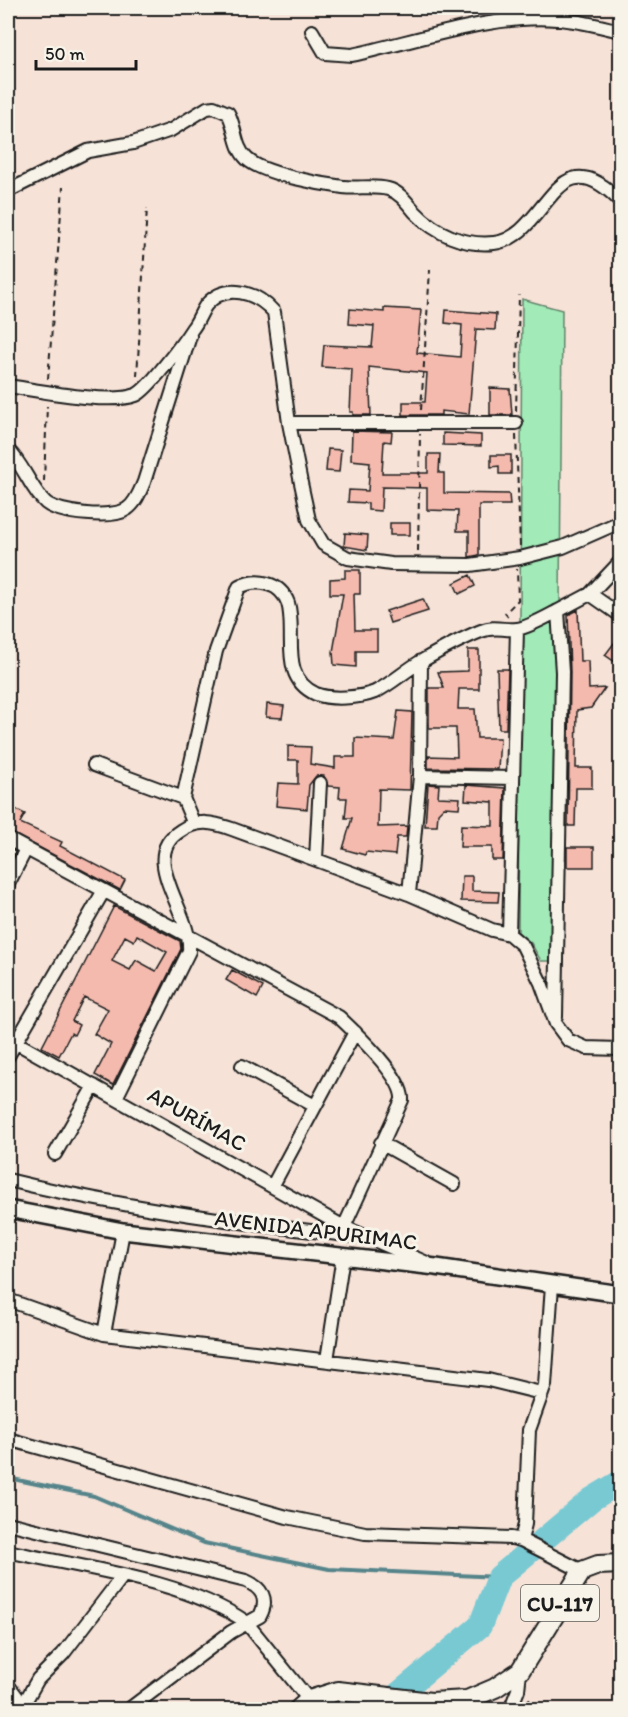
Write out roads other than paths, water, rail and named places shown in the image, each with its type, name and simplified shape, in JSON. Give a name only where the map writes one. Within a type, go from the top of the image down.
[{"type":"main road","name":"CU-117","points":[[303,1705],[338,1691],[431,1702],[467,1700],[495,1688],[520,1671],[575,1567],[621,1564]]},
{"type":"main road","points":[[8,1690],[23,1709]]},
{"type":"street","points":[[312,31],[324,53],[334,55],[352,55],[472,27],[520,20],[555,18],[621,31]]},
{"type":"street","points":[[8,191],[88,151],[133,143],[171,130],[207,108],[214,107],[228,113],[238,145],[246,159],[260,168],[344,187],[390,189],[436,230],[462,241],[498,242],[511,236],[525,226],[560,186],[579,177],[604,183],[621,201]]},
{"type":"street","points":[[8,386],[94,397],[127,398],[136,395],[150,384],[192,329],[206,306],[219,294],[235,291],[251,295],[267,304],[274,312],[289,423],[309,520],[323,544],[348,558],[417,565],[470,565],[520,558],[564,547],[621,522]]},
{"type":"street","points":[[8,450],[23,468],[44,501],[67,513],[117,514],[135,502],[144,482],[192,329]]},
{"type":"street","points":[[289,423],[516,423]]},
{"type":"street","points":[[193,822],[183,798],[216,651],[240,587],[251,581],[263,581],[277,589],[287,603],[293,667],[304,685],[316,694],[334,697],[373,692],[421,662],[482,630],[502,627],[516,629],[558,611],[590,594],[621,562]]},
{"type":"street","points":[[590,594],[621,615]]},
{"type":"street","points":[[556,1024],[562,672],[558,611]]},
{"type":"street","points":[[509,934],[516,629]]},
{"type":"street","points":[[409,894],[420,776],[421,662]]},
{"type":"street","points":[[94,765],[183,798]]},
{"type":"street","points":[[420,776],[512,778]]},
{"type":"street","points":[[316,859],[320,783]]},
{"type":"street","points":[[116,1098],[189,951],[190,937],[162,867],[162,848],[175,834],[193,822],[213,823],[316,859],[409,894],[492,930],[509,934],[523,946],[541,983],[556,1024],[568,1040],[585,1048],[621,1049]]},
{"type":"street","points":[[8,839],[339,1017],[356,1032],[403,1092],[402,1100],[344,1227]]},
{"type":"street","points":[[8,884],[26,849]]},
{"type":"street","points":[[8,1056],[12,1040],[103,892]]},
{"type":"street","points":[[273,1185],[356,1032]]},
{"type":"street","name":"APURÍMAC","points":[[12,1040],[344,1227],[436,1267]]},
{"type":"street","points":[[242,1066],[315,1106]]},
{"type":"street","points":[[54,1154],[94,1086]]},
{"type":"street","points":[[381,1143],[454,1184]]},
{"type":"street","name":"APURÍMAC","points":[[8,1180],[45,1189],[234,1221],[366,1237]]},
{"type":"street","name":"AVENIDA APURIMAC","points":[[8,1209],[123,1231],[436,1267],[621,1294]]},
{"type":"street","points":[[104,1334],[123,1231]]},
{"type":"street","points":[[327,1360],[343,1256]]},
{"type":"street","points":[[524,1542],[528,1431],[545,1385],[552,1284]]},
{"type":"street","points":[[8,1300],[104,1334],[488,1380],[541,1393]]},
{"type":"street","points":[[8,1440],[287,1516],[365,1533],[524,1542],[575,1567]]},
{"type":"street","points":[[8,1523],[246,1581],[256,1586],[265,1603],[260,1616],[246,1622],[128,1710]]},
{"type":"street","points":[[8,1551],[188,1594],[232,1613],[246,1622],[303,1705]]},
{"type":"street","points":[[23,1709],[38,1680],[63,1654],[122,1577]]},
{"type":"street","points":[[510,1710],[518,1690],[520,1671]]},
{"type":"waterway","points":[[8,1478],[94,1496],[204,1543],[329,1569],[499,1577]]},
{"type":"waterway","points":[[379,1710],[480,1626],[499,1577],[592,1499],[620,1482]]}]
